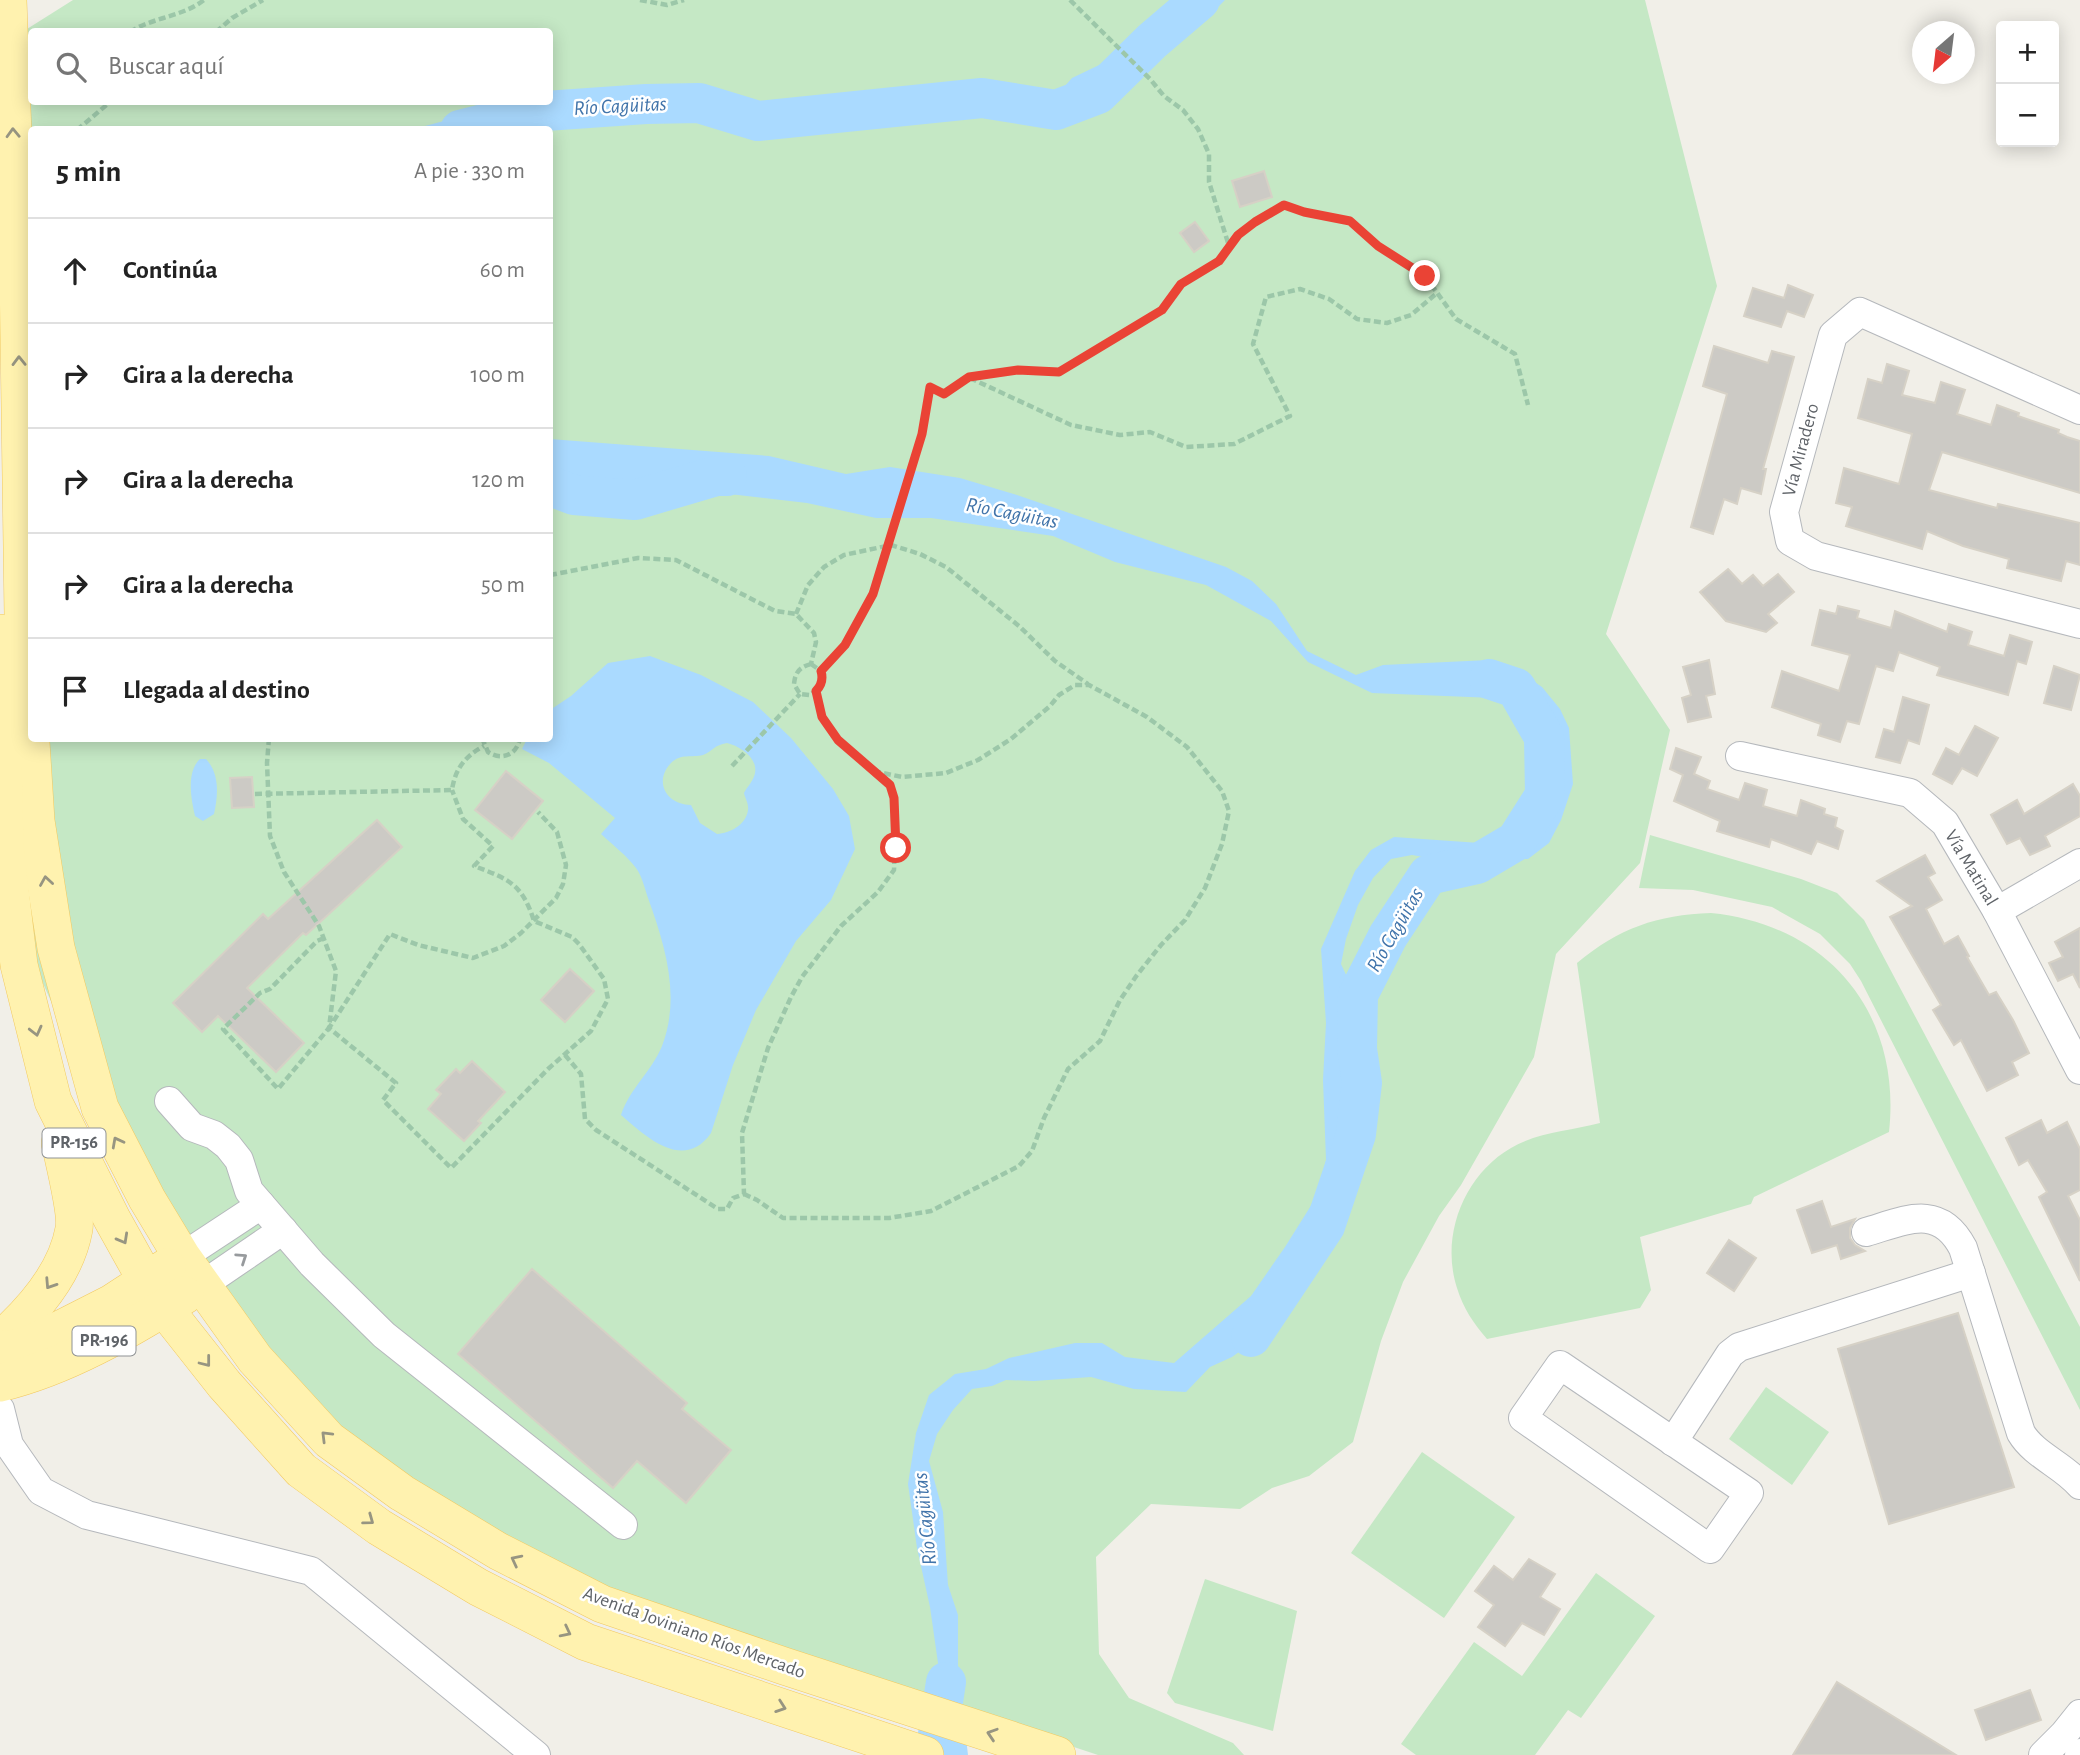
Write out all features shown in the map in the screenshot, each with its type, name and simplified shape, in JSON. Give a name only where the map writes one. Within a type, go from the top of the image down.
[{"type":"main road","name":"Avenida Joviniano Ríos Mercado","points":[[8,0],[8,251],[28,695]]},
{"type":"main road","name":"Avenida Joviniano Ríos Mercado","points":[[0,633],[5,848],[19,964],[53,1101],[112,1219],[155,1294],[224,1384],[301,1470],[379,1527],[478,1587],[586,1642],[925,1755]]},
{"type":"main road","name":"Avenida Joviniano Ríos Mercado","points":[[31,742],[36,821],[56,948],[100,1108],[148,1199],[192,1271],[256,1359],[329,1440],[402,1493],[498,1551],[602,1604],[1057,1755]]},
{"type":"main road","points":[[0,1340],[40,1300],[62,1266],[75,1227],[53,1101]]},
{"type":"main road","name":"PR-196","points":[[0,1383],[33,1375],[57,1364],[192,1271]]},
{"type":"main road","name":"PR-196","points":[[0,1350],[22,1348],[112,1303],[155,1294]]},
{"type":"street","name":"Vía Miradero","points":[[2080,410],[1860,312],[1833,335],[1784,512],[1790,541],[1816,556],[2080,624]]},
{"type":"street","name":"Vía Matinal","points":[[1740,757],[1910,793],[1945,823],[1997,911],[2080,1070]]},
{"type":"street","points":[[1997,911],[2080,863]]},
{"type":"street","points":[[169,1101],[192,1127],[214,1135],[228,1146],[239,1160],[249,1191],[312,1264],[384,1335],[623,1525]]},
{"type":"street","points":[[192,1271],[261,1205]]},
{"type":"street","points":[[1866,1232],[1920,1217],[1939,1222],[1959,1240],[2021,1433],[2032,1446],[2059,1465],[2080,1485]]},
{"type":"street","points":[[192,1271],[282,1230]]},
{"type":"street","points":[[1673,1442],[1730,1354],[1739,1347],[1970,1273]]},
{"type":"street","points":[[1560,1365],[1673,1442],[1749,1493],[1710,1549],[1523,1418],[1560,1365]]},
{"type":"street","points":[[0,1409],[9,1445],[41,1491],[87,1515],[311,1571],[536,1755]]},
{"type":"street","points":[[2043,1755],[2080,1714]]},
{"type":"path","points":[[136,28],[144,23],[194,8],[204,0]]},
{"type":"path","points":[[221,28],[263,0]]},
{"type":"path","points":[[640,0],[667,5],[684,0]]},
{"type":"path","points":[[1070,0],[1164,96],[1183,110],[1198,129],[1209,154],[1209,182],[1229,247]]},
{"type":"path","points":[[98,111],[99,105]]},
{"type":"path","points":[[81,126],[106,105]]},
{"type":"path","points":[[821,671],[845,645],[877,586],[922,434],[930,387],[944,394],[969,377],[1018,370],[1059,372],[1162,310],[1181,284],[1219,261],[1238,235],[1284,205],[1350,221],[1378,246],[1425,276],[1456,319],[1515,354],[1528,405]]},
{"type":"path","points":[[969,377],[1071,425],[1120,435],[1150,432],[1186,447],[1234,444],[1290,416],[1253,344],[1266,296],[1300,289],[1329,299],[1357,319],[1387,323],[1411,316],[1437,293]]},
{"type":"path","points":[[744,1194],[783,1218],[889,1218],[931,1211],[1019,1166],[1032,1151],[1044,1118],[1068,1069],[1100,1041],[1131,983],[1185,920],[1205,888],[1222,844],[1229,811],[1222,791],[1187,747],[1147,717],[1089,685],[1055,661],[1018,626],[946,567],[920,554],[891,545],[844,555],[824,568],[808,585],[796,614]]},
{"type":"path","points":[[553,574],[638,558],[676,560],[775,611],[796,614],[814,633],[816,642],[811,664]]},
{"type":"path","points":[[800,694],[810,695],[820,687],[821,671],[811,664]]},
{"type":"path","points":[[800,694],[794,684],[795,675],[802,667],[811,664]]},
{"type":"path","points":[[873,771],[902,776],[946,773],[978,760],[1011,739],[1059,695],[1074,685],[1089,685]]},
{"type":"path","points":[[744,1194],[742,1133],[768,1048],[791,997],[802,977],[841,926],[878,892],[894,870],[894,798],[890,785],[838,740],[822,717],[816,691]]},
{"type":"path","points":[[732,766],[800,694]]},
{"type":"path","points":[[269,742],[270,836],[284,872],[303,898],[324,938],[337,971],[329,1028]]},
{"type":"path","points":[[483,742],[484,747],[493,755],[506,756],[517,749],[519,742]]},
{"type":"path","points":[[484,747],[473,752],[459,767],[452,790],[463,819],[493,846],[474,866],[512,882],[528,901],[534,921]]},
{"type":"path","points":[[255,794],[452,790]]},
{"type":"path","points":[[324,938],[317,941],[270,989],[260,993],[223,1030],[278,1089],[329,1028],[390,934],[418,945],[473,958],[504,946],[556,898],[563,884],[566,865],[557,832],[538,812]]},
{"type":"path","points":[[329,1028],[396,1083],[383,1100],[451,1168],[591,1031],[608,999],[604,979],[572,937],[534,921]]},
{"type":"path","points":[[565,1055],[581,1074],[586,1119],[596,1130],[718,1209],[727,1209],[733,1198],[744,1194]]},
{"type":"green space","points":[[73,0],[1645,0],[1717,286],[1606,634],[1670,730],[1640,863],[1556,954],[1534,1057],[1403,1282],[1381,1341],[1353,1442],[1309,1476],[1272,1488],[1240,1509],[1151,1504],[1096,1557],[1099,1654],[1129,1698],[1233,1743],[1244,1755],[1098,1755],[630,1600],[462,1524],[272,1372],[69,1041],[31,957],[0,46],[28,28],[28,105],[553,105],[553,28],[29,28]]},
{"type":"green space","points":[[1650,835],[1801,879],[1837,893],[1864,920],[2080,1327],[2080,1410],[1850,964],[1820,934],[1772,907],[1693,890],[1639,888]]},
{"type":"green space","points":[[1711,913],[1753,921],[1790,936],[1823,956],[1849,983],[1870,1014],[1883,1050],[1890,1089],[1889,1132],[1754,1197],[1751,1204],[1640,1237],[1651,1290],[1640,1308],[1487,1339],[1462,1302],[1453,1268],[1454,1228],[1469,1190],[1494,1160],[1511,1148],[1543,1135],[1600,1123],[1577,963],[1608,941],[1639,926],[1656,920]]},
{"type":"green space","points":[[1766,1387],[1829,1432],[1792,1485],[1729,1439]]},
{"type":"green space","points":[[1422,1452],[1515,1517],[1444,1618],[1351,1553]]},
{"type":"green space","points":[[1596,1573],[1655,1616],[1581,1718],[1568,1710],[1535,1755],[1416,1755],[1401,1744],[1474,1642],[1522,1676]]},
{"type":"green space","points":[[1205,1579],[1297,1611],[1273,1731],[1175,1703],[1167,1693]]},
{"type":"water","points":[[1194,0],[1225,0],[1214,11],[1173,29],[1132,72],[1103,85],[1066,113],[1057,95],[1072,78],[1141,45],[1173,14]]},
{"type":"water","points":[[553,101],[615,102],[615,114],[587,114],[527,126],[425,126],[503,105],[553,105]]},
{"type":"water","points":[[553,439],[769,456],[846,474],[890,467],[960,478],[1226,567],[1252,581],[1276,604],[1307,651],[1356,675],[1383,665],[1489,660],[1523,674],[1542,687],[1560,709],[1569,728],[1573,784],[1561,820],[1549,843],[1528,859],[1441,860],[1412,855],[1391,859],[1373,878],[1358,905],[1346,939],[1341,964],[1355,994],[1363,1027],[1358,1080],[1351,1113],[1350,1174],[1333,1203],[1328,1234],[1309,1251],[1295,1258],[1283,1283],[1278,1317],[1264,1334],[1232,1357],[1210,1367],[1186,1392],[1134,1389],[1091,1377],[1006,1380],[992,1386],[972,1389],[953,1410],[937,1434],[929,1461],[943,1512],[948,1585],[958,1615],[958,1672],[968,1755],[943,1755],[940,1677],[908,1484],[916,1433],[929,1395],[955,1374],[986,1369],[1009,1358],[1075,1343],[1102,1343],[1125,1357],[1174,1363],[1251,1296],[1317,1196],[1326,1160],[1323,1080],[1326,1023],[1321,949],[1355,871],[1371,850],[1394,837],[1494,844],[1508,849],[1531,835],[1548,782],[1551,759],[1549,744],[1533,713],[1494,698],[1372,693],[1308,662],[1271,621],[1206,585],[1115,562],[1053,536],[931,518],[876,518],[807,503],[625,482],[585,482],[553,487]]},
{"type":"water","points":[[650,656],[701,675],[753,702],[791,738],[833,789],[849,816],[855,849],[831,900],[796,941],[756,1010],[733,1065],[711,1133],[689,1150],[665,1147],[653,1141],[621,1115],[662,1046],[670,1009],[665,953],[642,879],[632,864],[601,834],[615,818],[549,763],[522,749],[526,742],[553,742],[553,708],[571,696],[608,663]],"holes":[[[727,743],[742,750],[754,762],[755,768],[752,781],[744,793],[747,815],[741,824],[732,830],[717,834],[700,823],[691,805],[669,797],[663,785],[663,778],[671,763],[679,758],[703,755]]]},
{"type":"water","points":[[200,759],[206,759],[211,765],[217,785],[214,814],[203,821],[195,816],[191,794],[191,778]]},
{"type":"building","points":[[1264,171],[1272,197],[1240,207],[1232,181]]},
{"type":"building","points":[[1195,222],[1209,241],[1194,252],[1180,233]]},
{"type":"building","points":[[1788,285],[1813,295],[1804,317],[1787,311],[1781,327],[1744,316],[1753,288],[1784,298]]},
{"type":"building","points":[[1714,346],[1768,363],[1772,351],[1794,357],[1763,469],[1766,469],[1761,494],[1741,488],[1737,504],[1724,499],[1713,534],[1691,527],[1727,394],[1703,386]]},
{"type":"building","points":[[1887,364],[1909,371],[1902,395],[1935,403],[1941,382],[1965,390],[1957,414],[1991,425],[1997,405],[2080,441],[2080,493],[1942,452],[1929,490],[1997,508],[1998,504],[2080,523],[2080,565],[2066,561],[2061,581],[2007,568],[2009,559],[1963,546],[1927,531],[1922,549],[1846,526],[1852,507],[1836,503],[1844,468],[1899,484],[1912,434],[1858,418],[1868,379],[1882,383]]},
{"type":"building","points":[[1728,569],[1742,584],[1753,575],[1763,586],[1778,574],[1794,592],[1768,614],[1777,623],[1766,632],[1726,621],[1700,592]]},
{"type":"building","points":[[1838,606],[1859,611],[1857,618],[1891,628],[1895,611],[1947,632],[1949,624],[1972,632],[1968,645],[2004,656],[2010,635],[2032,642],[2026,664],[2017,661],[2008,695],[1937,675],[1940,667],[1899,652],[1893,671],[1876,666],[1859,724],[1847,721],[1840,742],[1818,735],[1821,724],[1772,707],[1782,671],[1839,691],[1850,655],[1812,645],[1820,610],[1836,614]]},
{"type":"building","points":[[1709,660],[1715,694],[1706,696],[1711,717],[1688,722],[1682,698],[1691,695],[1683,667]]},
{"type":"building","points":[[2054,666],[2080,675],[2071,710],[2044,703]]},
{"type":"building","points":[[1903,697],[1929,705],[1919,744],[1908,740],[1900,763],[1876,757],[1884,729],[1894,732]]},
{"type":"building","points":[[1975,726],[1998,738],[1977,776],[1962,768],[1952,784],[1933,774],[1946,748],[1959,755]]},
{"type":"building","points":[[1676,748],[1701,757],[1694,774],[1710,781],[1707,789],[1739,800],[1745,783],[1767,790],[1763,806],[1797,816],[1801,800],[1825,809],[1824,814],[1837,818],[1835,827],[1843,831],[1838,849],[1817,841],[1811,854],[1771,839],[1769,847],[1717,831],[1720,821],[1674,801],[1683,775],[1670,769]]},
{"type":"building","points":[[506,771],[543,801],[512,839],[475,810]]},
{"type":"building","points":[[252,777],[254,807],[232,808],[230,778]]},
{"type":"building","points":[[2073,784],[2080,796],[2080,816],[2045,836],[2050,846],[2030,855],[2020,838],[2007,844],[1991,815],[2017,800],[2024,814]]},
{"type":"building","points":[[377,820],[402,847],[306,935],[303,933],[247,988],[304,1043],[276,1072],[218,1016],[202,1032],[173,1003],[263,914],[268,919]]},
{"type":"building","points":[[1925,855],[1935,873],[1928,877],[1942,900],[1926,909],[1944,944],[1958,936],[1989,995],[1996,992],[2029,1053],[2012,1062],[2018,1075],[1987,1091],[1961,1040],[1954,1045],[1933,1010],[1941,1005],[1890,917],[1912,906],[1877,881]]},
{"type":"building","points":[[2080,928],[2080,988],[2073,974],[2058,981],[2049,963],[2063,957],[2055,942]]},
{"type":"building","points":[[570,969],[594,991],[565,1022],[541,1000]]},
{"type":"building","points":[[472,1061],[505,1092],[464,1141],[428,1109],[441,1094],[436,1090],[456,1069],[460,1073]]},
{"type":"building","points":[[2041,1120],[2047,1133],[2067,1122],[2080,1149],[2080,1190],[2068,1196],[2080,1220],[2080,1281],[2039,1197],[2047,1192],[2028,1160],[2019,1165],[2006,1138]]},
{"type":"building","points":[[1822,1201],[1831,1227],[1855,1219],[1850,1228],[1850,1238],[1865,1251],[1841,1259],[1837,1245],[1812,1253],[1797,1210]]},
{"type":"building","points":[[1729,1240],[1756,1258],[1734,1291],[1707,1273]]},
{"type":"building","points":[[532,1269],[687,1403],[682,1409],[731,1450],[686,1503],[637,1461],[613,1488],[458,1354]]},
{"type":"building","points":[[1958,1313],[2014,1487],[1889,1524],[1838,1349]]},
{"type":"building","points":[[1529,1559],[1555,1574],[1540,1597],[1560,1609],[1544,1635],[1522,1623],[1505,1646],[1478,1627],[1494,1605],[1475,1591],[1494,1566],[1513,1580]]},
{"type":"building","points":[[1837,1682],[1956,1755],[1793,1755]]},
{"type":"building","points":[[2030,1690],[2041,1720],[1986,1740],[1975,1710]]},
{"type":"waterway","name":"Río Cagüitas","points":[[476,126],[531,112],[646,104],[699,103],[758,121],[982,98],[1056,110],[1098,94],[1152,41],[1200,0]]},
{"type":"waterway","name":"Río Cagüitas","points":[[553,487],[574,495],[635,500],[716,476],[727,476]]},
{"type":"waterway","name":"Río Cagüitas","points":[[1251,1337],[1325,1226],[1356,1134],[1362,1083],[1357,1049],[1358,995],[1388,936],[1428,875],[1477,864],[1516,841],[1545,795],[1544,737],[1516,688],[1489,679]]},
{"type":"waterway","name":"Río Cagüitas","points":[[941,1755],[938,1734],[946,1682]]},
{"type":"route","points":[[896,848],[894,798],[890,785],[838,740],[822,717],[816,691],[820,687],[821,671],[845,645],[877,586],[922,434],[930,387],[944,394],[969,377],[1018,370],[1059,372],[1162,310],[1181,284],[1219,261],[1238,235],[1284,205],[1350,221],[1378,246],[1425,276]]}]
